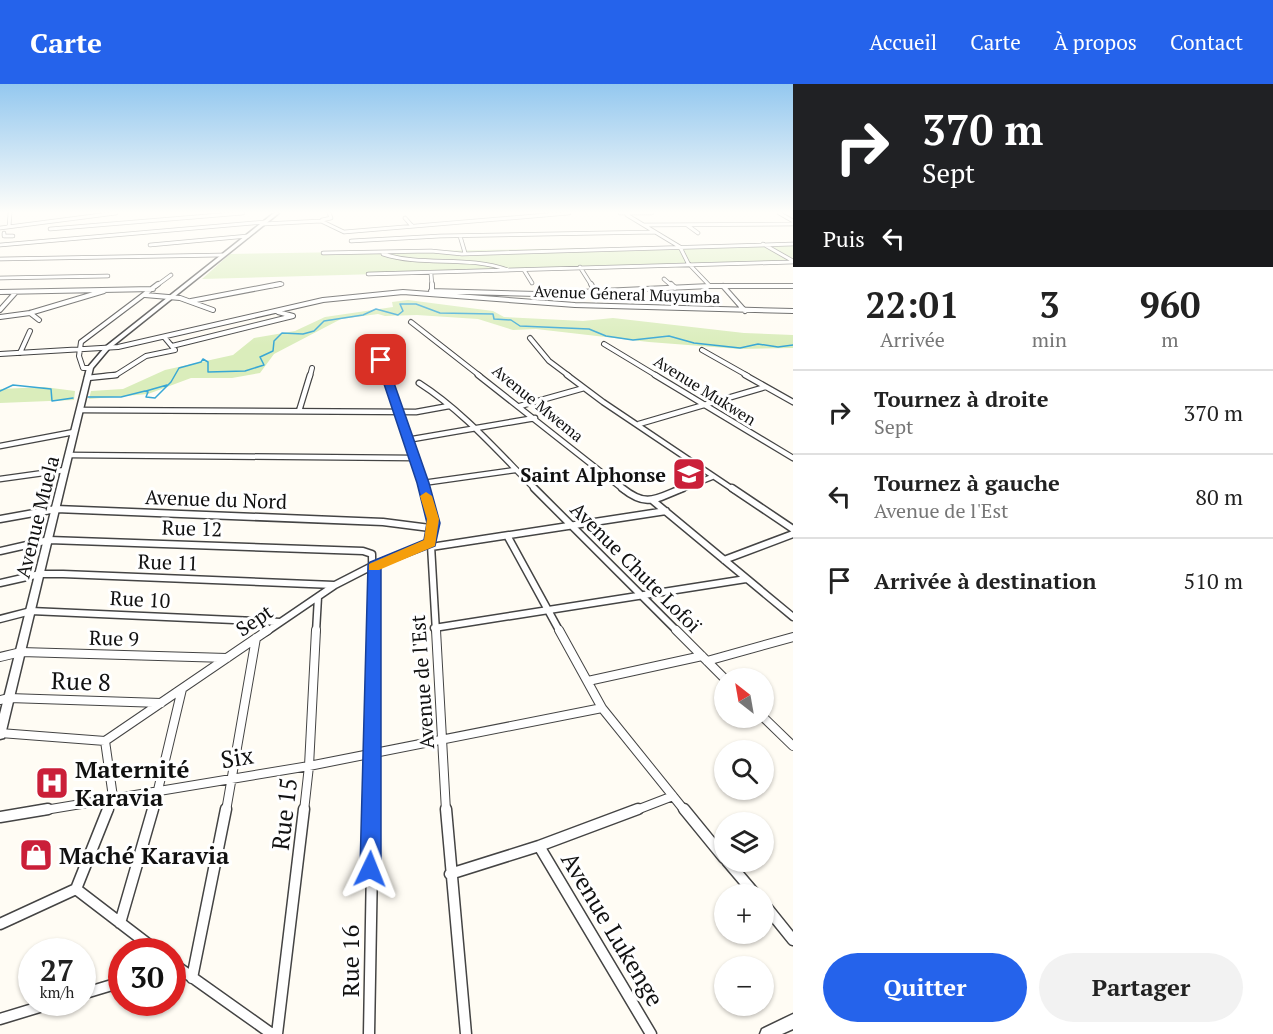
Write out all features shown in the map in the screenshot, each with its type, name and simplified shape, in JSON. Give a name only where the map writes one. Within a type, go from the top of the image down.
[{"type":"street","points":[[0,260],[118,257]]},
{"type":"street","points":[[171,297],[219,257]]},
{"type":"street","points":[[393,257],[401,260],[492,264],[508,271]]},
{"type":"street","points":[[684,257],[710,286]]},
{"type":"street","points":[[368,274],[431,274],[687,263],[793,262]]},
{"type":"street","points":[[580,267],[595,291]]},
{"type":"street","points":[[524,270],[532,283]]},
{"type":"street","points":[[431,274],[432,291]]},
{"type":"street","points":[[90,368],[83,368],[81,364],[79,349],[84,339],[171,275]]},
{"type":"street","points":[[0,278],[108,276]]},
{"type":"street","points":[[664,279],[675,288]]},
{"type":"street","points":[[191,301],[282,284]]},
{"type":"street","points":[[723,286],[745,311]]},
{"type":"street","points":[[426,292],[793,286]]},
{"type":"street","points":[[0,317],[30,313],[110,289]]},
{"type":"street","points":[[0,292],[153,289]]},
{"type":"street","points":[[0,310],[16,292]]},
{"type":"street","name":"Avenue Géneral Muyumba","points":[[0,354],[107,348],[165,338],[332,299],[426,292],[490,299],[647,308],[793,311]]},
{"type":"street","points":[[490,292],[490,299]]},
{"type":"street","points":[[145,295],[191,301],[213,310]]},
{"type":"street","name":"Avenue Muela","points":[[0,734],[90,368],[107,348],[171,297]]},
{"type":"street","points":[[172,346],[293,316],[275,312]]},
{"type":"street","points":[[30,313],[39,320]]},
{"type":"street","name":"Avenue Mwema","points":[[411,322],[520,406],[632,498],[642,502],[652,500]]},
{"type":"street","points":[[20,353],[30,331]]},
{"type":"street","points":[[87,378],[116,375],[146,356],[175,350],[165,338]]},
{"type":"street","points":[[530,338],[543,355],[584,388],[639,424],[712,477],[793,529]]},
{"type":"street","name":"Avenue de l'Est","points":[[369,339],[381,360],[433,519],[430,528],[434,628],[444,739],[450,874],[466,1034]]},
{"type":"street","name":"Avenue Mukwen","points":[[604,344],[793,458]]},
{"type":"street","points":[[702,350],[793,402]]},
{"type":"street","points":[[299,411],[312,368]]},
{"type":"street","name":"Avenue Chute Lofoï","points":[[419,383],[435,393],[474,428],[714,668]]},
{"type":"street","points":[[639,424],[765,387]]},
{"type":"street","points":[[520,406],[584,388]]},
{"type":"street","points":[[80,410],[419,412],[449,406]]},
{"type":"street","points":[[407,440],[535,418]]},
{"type":"street","points":[[0,446],[74,432]]},
{"type":"street","points":[[69,456],[414,458]]},
{"type":"street","points":[[0,479],[65,470]]},
{"type":"street","points":[[423,483],[515,470]]},
{"type":"street","points":[[652,500],[712,477]]},
{"type":"street","points":[[652,500],[793,617]]},
{"type":"street","name":"Avenue du Nord","points":[[0,519],[56,509],[383,522],[422,525],[430,528]]},
{"type":"street","name":"Sept","points":[[105,741],[335,585],[374,565],[431,545],[508,537],[666,511]]},
{"type":"street","points":[[724,560],[793,534]]},
{"type":"street","points":[[508,537],[602,708],[714,845]]},
{"type":"street","name":"Rue 12","points":[[0,551],[49,540],[367,551],[374,556],[374,565]]},
{"type":"street","name":"Rue 16","points":[[369,1034],[374,752],[374,565]]},
{"type":"street","name":"Rue 11","points":[[0,583],[40,574],[335,585]]},
{"type":"street","points":[[434,628],[550,612],[746,579]]},
{"type":"street","name":"Rue 15","points":[[277,1034],[309,766],[318,597]]},
{"type":"street","name":"Rue 10","points":[[0,619],[31,611],[280,622]]},
{"type":"street","points":[[588,681],[704,658],[793,637]]},
{"type":"street","points":[[192,978],[233,777],[256,638]]},
{"type":"street","name":"Rue 9","points":[[0,657],[21,652],[227,658]]},
{"type":"street","points":[[120,923],[159,790],[182,688]]},
{"type":"street","name":"Rue 8","points":[[0,700],[9,698],[160,703]]},
{"type":"street","name":"Six","points":[[0,817],[309,766],[602,708]]},
{"type":"street","points":[[774,727],[793,746]]},
{"type":"street","points":[[0,734],[105,741],[113,797],[76,889],[0,924]]},
{"type":"street","points":[[450,874],[539,846],[673,795]]},
{"type":"street","name":"Avenue Lukenge","points":[[539,846],[651,1034]]},
{"type":"street","points":[[737,872],[747,884]]},
{"type":"street","points":[[76,889],[140,938]]},
{"type":"street","points":[[774,916],[793,940]]},
{"type":"street","points":[[186,974],[272,1034]]},
{"type":"street","points":[[0,1019],[18,1014]]},
{"type":"street","points":[[767,1034],[793,1021]]},
{"type":"green space","points":[[226,257],[793,257],[793,262],[202,279]]},
{"type":"green space","points":[[408,300],[493,311],[504,317],[583,321],[613,318],[744,333],[793,335],[793,348],[740,349],[649,342],[536,329],[513,330],[478,319],[378,314],[341,319],[274,354],[260,373],[232,378],[191,378],[148,394],[89,399],[91,391],[123,389],[165,370],[233,355],[254,338],[295,331],[325,317],[393,307],[392,302]]},
{"type":"green space","points":[[44,387],[75,391],[74,400],[0,403],[0,389]]},
{"type":"waterway","points":[[88,397],[121,397],[145,391],[148,392],[146,397],[155,398],[171,382],[179,368],[201,362],[203,359],[208,362],[208,372],[245,371],[264,365],[260,357],[273,351],[274,341],[282,333],[303,334],[314,331],[324,321],[363,315],[376,309],[398,315],[403,311],[400,304],[416,304],[440,313],[493,314],[494,319],[511,320],[520,326],[589,329],[606,336],[633,340],[669,336],[694,343],[740,348],[758,344],[778,347],[793,345]]},
{"type":"waterway","points":[[0,391],[13,385],[51,389],[52,401],[73,398]]},
{"type":"waterway","points":[[146,391],[167,385]]},
{"type":"slow traffic","points":[[374,567],[374,565],[430,543],[430,528],[433,519],[426,496]]},
{"type":"place","name":"Saint Alphonse","points":[[689,474]]},
{"type":"place","name":"Maternité Karavia","points":[[52,783]]},
{"type":"place","name":"Maché Karavia","points":[[36,855]]},
{"type":"route","points":[[370,869],[374,752],[374,565],[430,543],[430,528],[433,523],[423,483],[381,360]]}]
